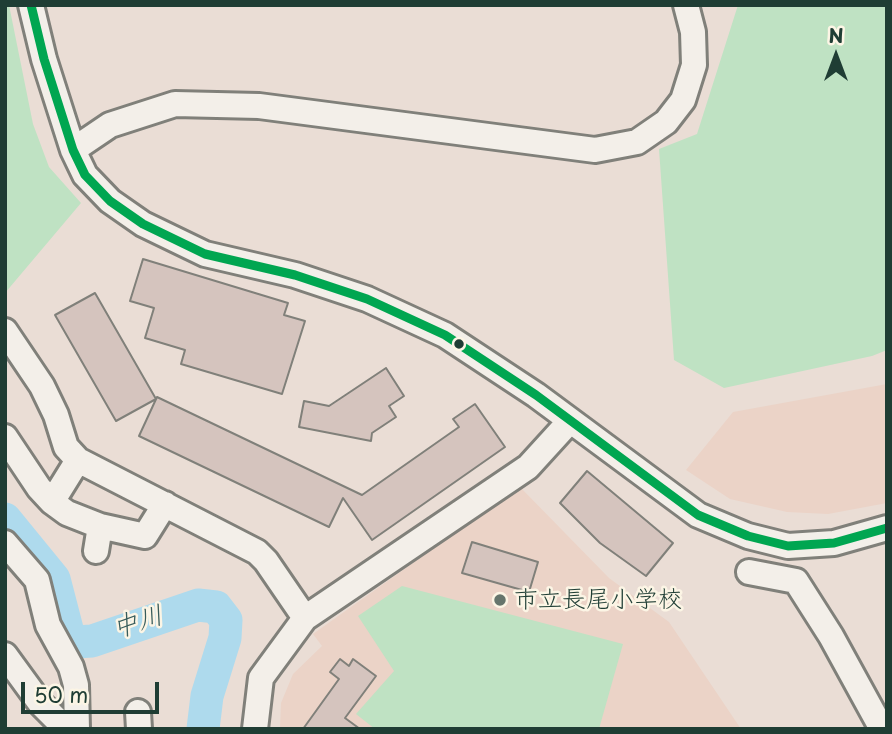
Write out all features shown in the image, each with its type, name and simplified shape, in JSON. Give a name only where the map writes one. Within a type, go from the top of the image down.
[{"type":"street","points":[[31,5],[44,59],[85,175],[110,201],[143,224],[205,254],[295,275],[367,299],[445,335],[536,395],[698,515],[748,536],[788,546],[834,542],[887,528]]},
{"type":"street","points":[[74,150],[110,125],[175,104],[259,106],[595,150],[637,142],[666,122],[683,100],[694,65],[693,32],[686,5]]},
{"type":"street","points":[[5,331],[42,386],[66,447],[78,460],[257,552],[305,618]]},
{"type":"street","points":[[255,729],[261,678],[305,618],[528,467],[569,422]]},
{"type":"street","points":[[7,442],[39,488],[67,513],[100,526],[145,536],[164,504]]},
{"type":"street","points":[[52,502],[78,460]]},
{"type":"street","points":[[96,551],[100,526]]},
{"type":"street","points":[[5,543],[37,580],[48,625],[71,667],[76,685],[77,729]]},
{"type":"street","points":[[750,572],[796,581],[831,636],[882,729]]},
{"type":"street","points":[[5,655],[40,703],[66,729]]},
{"type":"shaded area","points":[[887,384],[887,503],[828,514],[787,512],[730,499],[686,470],[733,412]]},
{"type":"shaded area","name":"市立長尾小学校","points":[[520,487],[609,578],[669,622],[741,729],[280,729],[281,703],[293,674],[322,646],[313,634]]},
{"type":"green space","points":[[5,5],[9,5],[33,124],[49,167],[81,203],[5,293]]},
{"type":"green space","points":[[738,5],[887,5],[887,350],[872,356],[724,388],[674,360],[659,149],[697,134]]},
{"type":"green space","points":[[402,586],[623,644],[599,729],[375,729],[356,714],[394,671],[358,616]]},
{"type":"building","points":[[143,259],[288,303],[284,315],[305,321],[282,394],[181,364],[185,350],[145,338],[154,308],[130,301]]},
{"type":"building","points":[[95,293],[156,399],[116,421],[55,315]]},
{"type":"building","points":[[386,368],[404,396],[389,406],[396,417],[372,433],[371,441],[299,427],[304,401],[329,406]]},
{"type":"building","points":[[157,397],[362,495],[459,427],[453,419],[475,404],[505,447],[372,540],[343,498],[329,527],[139,436]]},
{"type":"building","points":[[587,471],[673,543],[646,576],[600,543],[560,503]]},
{"type":"building","points":[[472,542],[538,562],[529,592],[462,573]]},
{"type":"building","points":[[340,659],[349,666],[353,659],[376,676],[345,718],[360,729],[303,729],[339,679],[330,672]]},
{"type":"waterway","name":"中川","points":[[5,519],[54,579],[68,633],[76,642],[92,641],[198,605],[216,607],[226,620],[225,638],[207,696],[203,729]]},
{"type":"transit line","points":[[31,5],[44,59],[73,150],[85,175],[110,201],[143,224],[205,254],[295,275],[367,299],[445,335],[536,395],[698,515],[748,536],[788,546],[834,543],[887,528]]},
{"type":"place","name":"市立長尾小学校","points":[[500,600]]}]
